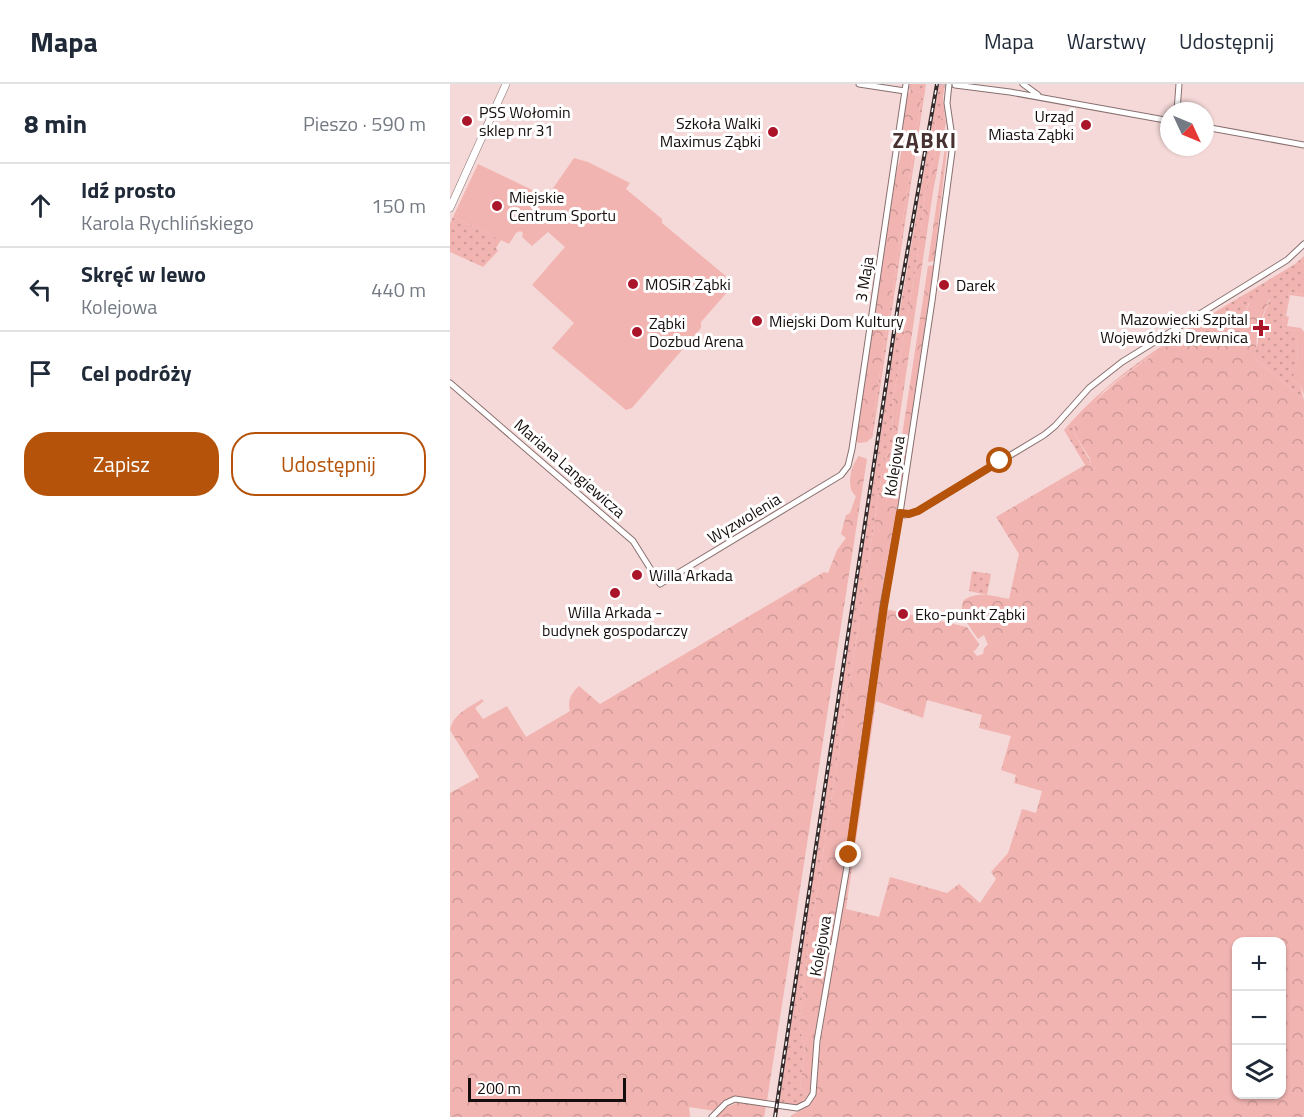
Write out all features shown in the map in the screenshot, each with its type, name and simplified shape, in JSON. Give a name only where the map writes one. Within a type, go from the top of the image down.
[{"type":"main road","points":[[450,208],[506,84]]},
{"type":"street","points":[[859,84],[905,91]]},
{"type":"street","name":"3 Maja","points":[[842,475],[847,469],[851,456],[906,84]]},
{"type":"street","points":[[989,88],[999,84]]},
{"type":"street","points":[[1023,84],[1042,98]]},
{"type":"street","points":[[1178,102],[1179,84]]},
{"type":"street","points":[[952,85],[989,88],[1160,119]]},
{"type":"street","name":"Kolejowa","points":[[712,1117],[726,1103],[735,1099],[797,1108],[807,1103],[813,1094],[817,1041],[849,855],[885,594],[923,366],[953,144],[947,103],[952,85]]},
{"type":"street","points":[[1214,129],[1304,145]]},
{"type":"street","points":[[900,513],[909,514],[918,511],[1044,435],[1089,388],[1122,362],[1287,261],[1303,246]]},
{"type":"street","name":"Mariana Langiewicza","points":[[450,383],[633,540],[660,584]]},
{"type":"street","name":"Wyzwolenia","points":[[660,584],[842,475]]},
{"type":"green space","points":[[910,84],[926,84],[875,422],[870,439],[921,100],[921,93],[909,90]]},
{"type":"green space","points":[[939,84],[945,84],[943,97],[945,118],[936,121],[934,157],[925,194],[917,261],[892,405],[893,444],[886,456],[882,473],[805,969],[799,1026],[805,1046],[800,1087],[809,1097],[799,1104],[784,1104],[779,1103],[896,333]]},
{"type":"green space","points":[[911,89],[921,93],[921,100],[870,439],[867,442],[858,443],[856,440],[897,168],[902,149],[905,105]]},
{"type":"green space","points":[[945,118],[897,435],[893,444],[892,405],[917,261],[925,194],[934,157],[936,120]]},
{"type":"green space","points":[[946,140],[948,141],[934,261],[928,262]]},
{"type":"green space","name":"MOSiR Ząbki","points":[[574,158],[588,162],[630,183],[626,189],[662,219],[662,223],[733,282],[730,289],[701,322],[701,328],[632,408],[626,410],[552,348],[574,323],[532,285],[565,247],[548,232],[532,246],[522,237],[523,233],[520,231],[509,244],[453,217],[478,164],[547,197]]},
{"type":"green space","points":[[453,217],[501,240],[496,248],[498,251],[483,267],[450,252],[450,224]]},
{"type":"green space","name":"Mazowiecki Szpital Wojewódzki Drewnica","points":[[1304,256],[1304,295],[1289,292],[1282,328],[1298,333],[1297,370],[1293,380],[1300,385],[1304,400],[1253,357],[1258,342],[1258,330],[1270,299],[1249,303],[1243,318],[1225,334],[1212,322],[1148,358],[1105,390],[1075,424],[1073,431],[1091,463],[1085,465],[1064,430],[1088,405],[1114,381],[1142,359],[1203,319],[1295,264]]},
{"type":"green space","points":[[934,265],[841,885],[815,1041],[809,1097],[800,1087],[805,1046],[799,1026],[805,969],[883,465],[887,455],[897,450],[901,442],[928,266]]},
{"type":"green space","points":[[1263,292],[1270,295],[1258,328],[1253,357],[1304,400],[1304,1117],[791,1117],[809,1106],[814,1098],[821,1039],[887,611],[967,627],[979,644],[973,651],[977,656],[983,654],[984,648],[988,645],[984,635],[978,639],[961,614],[963,601],[979,595],[1009,599],[1019,554],[996,517],[1085,465],[1090,465],[1090,459],[1073,431],[1075,424],[1089,407],[1120,379],[1207,321],[1226,334],[1243,318],[1251,300]],"holes":[[[927,700],[982,715],[979,728],[1011,736],[1001,770],[1016,775],[1014,783],[1042,791],[1036,813],[1022,809],[1008,853],[991,872],[996,879],[980,903],[959,884],[947,893],[890,877],[879,917],[846,909],[876,701],[923,718]]]},
{"type":"green space","points":[[1289,292],[1304,295],[1304,297],[1290,295],[1286,316],[1289,317],[1287,326],[1301,328],[1304,332],[1304,395],[1300,385],[1293,380],[1297,370],[1298,333],[1282,328]]},
{"type":"green space","points":[[859,456],[867,459],[767,1101],[733,1099],[715,1111],[689,1107],[690,1117],[450,1117],[450,793],[479,777],[450,730],[452,724],[463,712],[482,699],[484,701],[475,708],[483,719],[507,706],[526,737],[570,711],[570,697],[579,686],[600,704],[824,572],[828,573],[837,550],[846,538],[841,534],[846,515],[850,513],[856,496],[851,488],[850,476]]},
{"type":"green space","points":[[972,571],[991,574],[987,595],[969,591]]},
{"type":"green space","points":[[739,1102],[766,1106],[764,1117],[716,1117],[727,1107]]},
{"type":"tunnel","points":[[936,84],[955,85]]},
{"type":"railway","points":[[775,1117],[899,299],[937,84]]},
{"type":"place","name":"PSS Wołomin sklep nr 31","points":[[467,121]]},
{"type":"place","name":"Urząd Miasta Ząbki","points":[[1086,125]]},
{"type":"place","name":"Szkoła Walki Maximus Ząbki","points":[[773,132]]},
{"type":"place","name":"Miejskie Centrum Sportu","points":[[497,206]]},
{"type":"place","name":"MOSiR Ząbki","points":[[633,284]]},
{"type":"place","name":"Darek","points":[[944,285]]},
{"type":"place","name":"Miejski Dom Kultury","points":[[757,321]]},
{"type":"place","name":"Mazowiecki Szpital Wojewódzki Drewnica","points":[[1261,328]]},
{"type":"place","name":"Ząbki Dozbud Arena","points":[[637,332]]},
{"type":"place","name":"Willa Arkada","points":[[637,575]]},
{"type":"place","name":"Willa Arkada - budynek gospodarczy","points":[[615,593]]},
{"type":"place","name":"Eko-punkt Ząbki","points":[[903,614]]},
{"type":"district","name":"ZĄBKI","points":[[925,140]]},
{"type":"route","points":[[849,855],[889,570],[900,513],[905,515],[918,511],[1000,461]]}]
